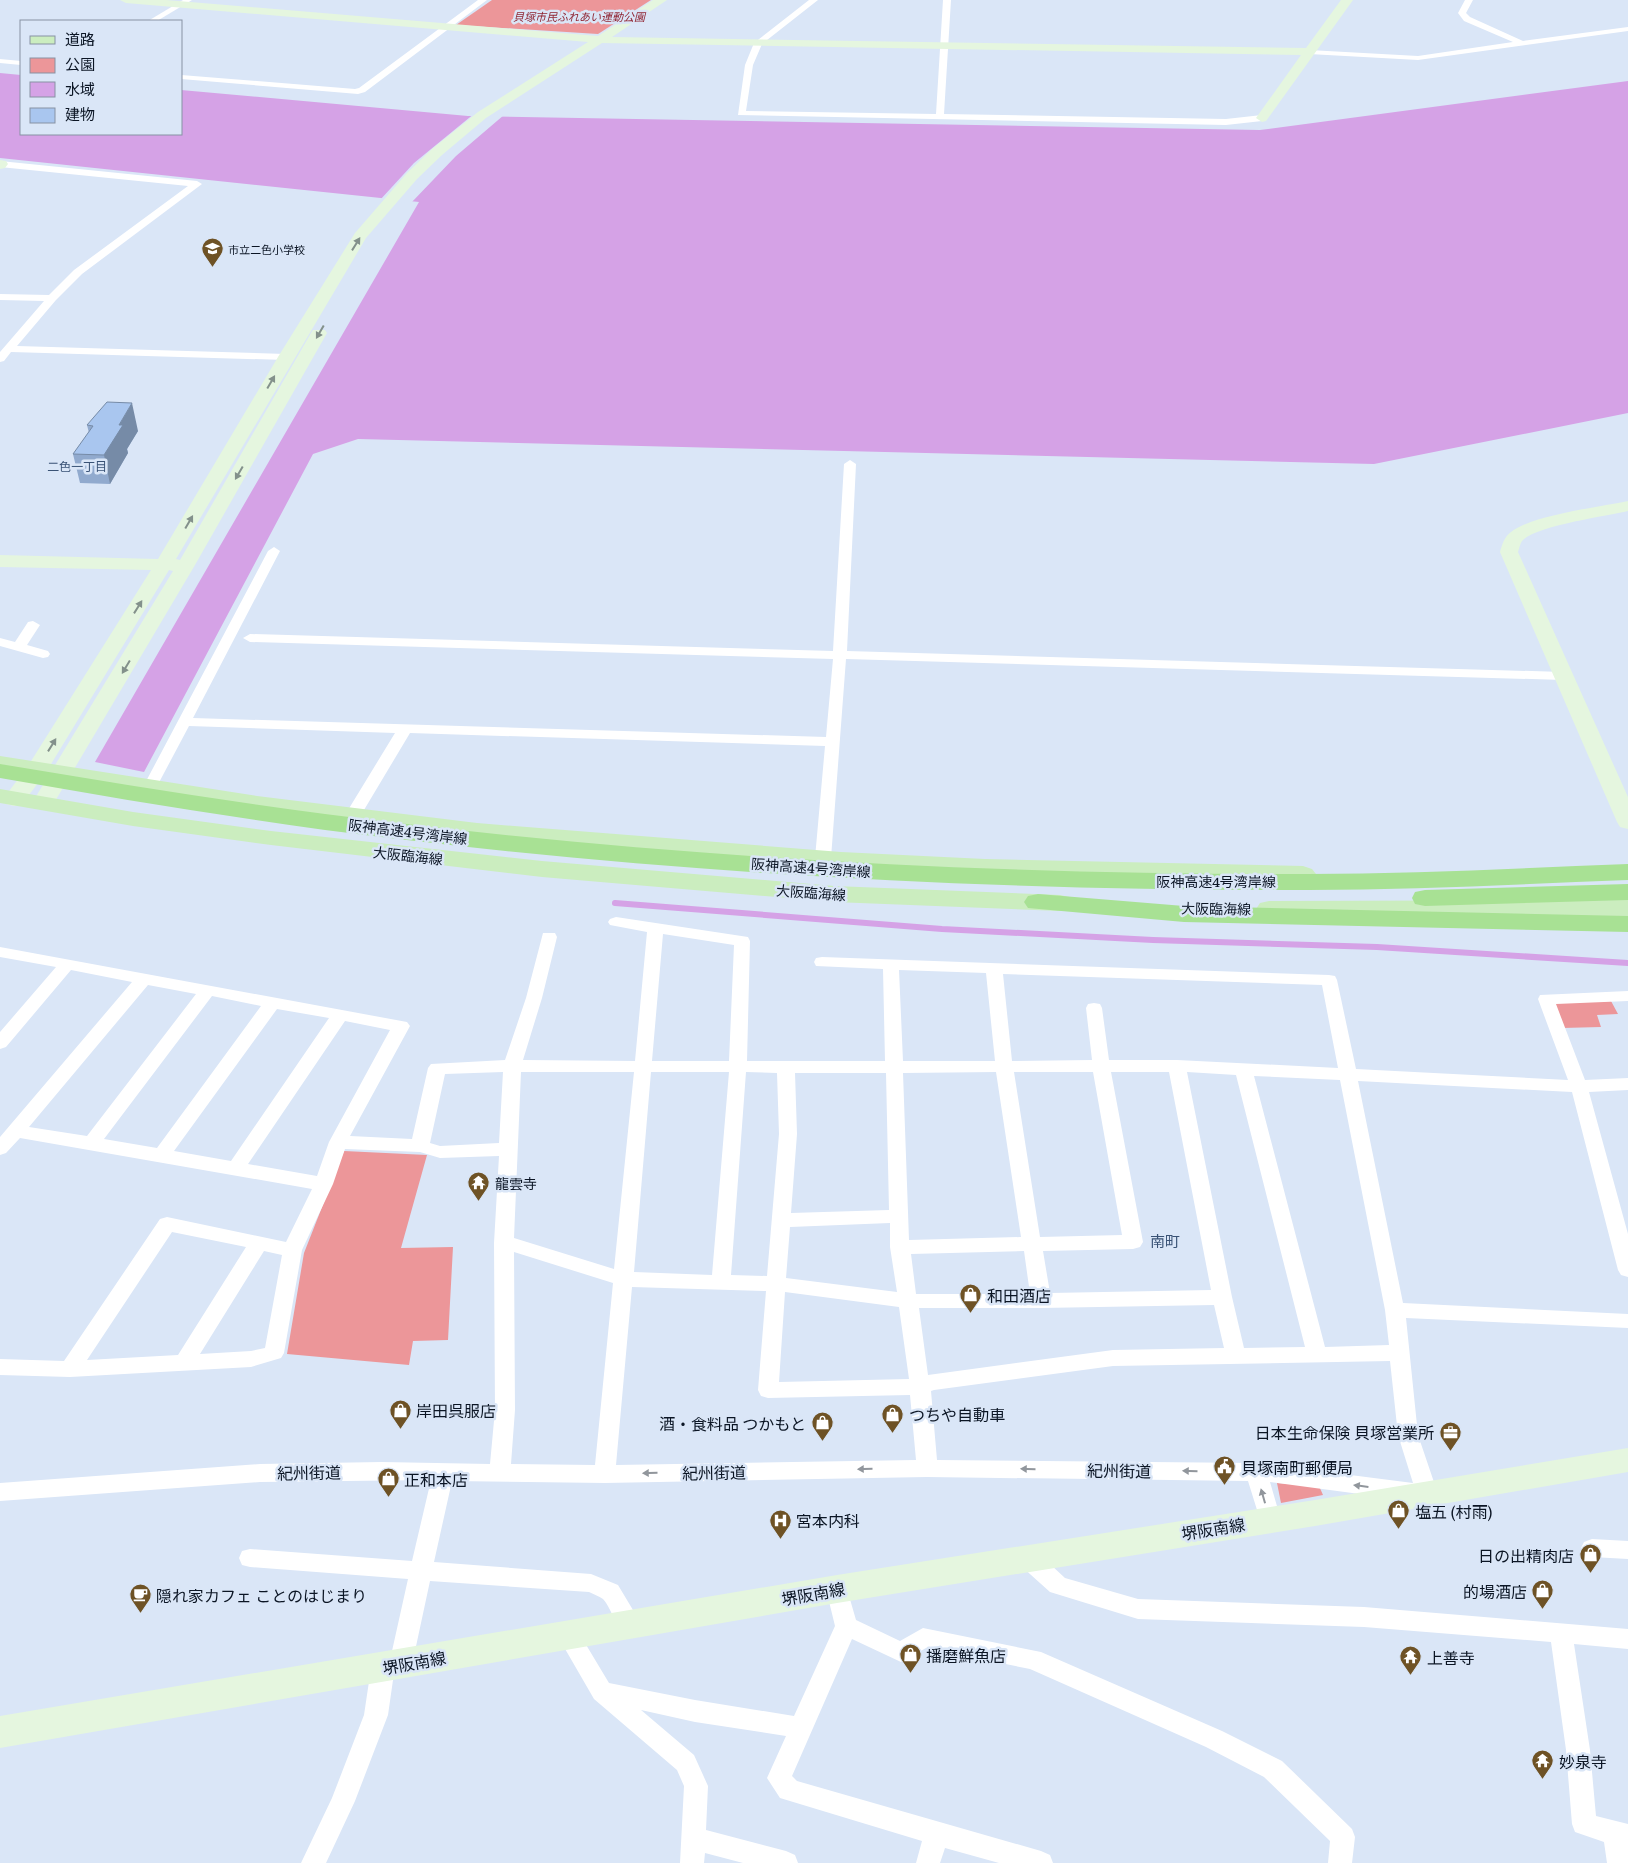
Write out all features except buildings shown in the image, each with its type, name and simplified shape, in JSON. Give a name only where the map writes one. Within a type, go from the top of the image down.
[{"type":"highway","name":"阪神高速4号湾岸線","points":[[0,771],[183,802],[438,834],[660,856],[820,868],[1047,878],[1310,882],[1628,872]]},
{"type":"highway","name":"阪神高速4号湾岸線","points":[[5,794],[331,838],[474,855],[822,885],[1141,898],[1320,900],[1482,898],[1628,892]]},
{"type":"highway","points":[[832,859],[1426,867],[1628,859]]},
{"type":"highway","points":[[1038,902],[1184,914],[1628,924]]},
{"type":"main road","points":[[0,763],[150,787],[477,830],[832,859],[985,867],[1147,872],[1628,879]]},
{"type":"main road","name":"大阪臨海線","points":[[5,794],[43,803],[133,819],[271,838],[532,868],[834,894],[1234,909],[1628,908]]},
{"type":"street","points":[[126,0],[185,2],[604,39],[1310,52],[1418,58],[1628,29]]},
{"type":"street","points":[[182,77],[355,92],[362,90],[483,0]]},
{"type":"street","points":[[5,794],[37,769],[164,564],[360,236],[488,115],[661,0]]},
{"type":"street","points":[[604,39],[672,0]]},
{"type":"street","points":[[814,0],[758,43],[750,65],[741,113],[1226,122],[1262,118],[1347,0]]},
{"type":"street","points":[[940,117],[947,0]]},
{"type":"street","points":[[1469,0],[1462,13],[1468,19],[1521,43]]},
{"type":"street","points":[[154,20],[185,2]]},
{"type":"street","points":[[0,61],[20,62]]},
{"type":"street","points":[[0,164],[197,184],[78,272],[52,298],[0,359]]},
{"type":"street","points":[[43,803],[186,565],[395,201]]},
{"type":"street","points":[[0,298],[52,298]]},
{"type":"street","points":[[8,349],[286,357]]},
{"type":"street","points":[[832,859],[833,742],[840,655],[850,464]]},
{"type":"street","points":[[1628,506],[1540,525],[1518,534],[1511,542],[1509,552],[1628,822]]},
{"type":"street","points":[[150,787],[274,551]]},
{"type":"street","points":[[1,562],[186,565]]},
{"type":"street","points":[[19,647],[33,625]]},
{"type":"street","points":[[250,638],[1563,676]]},
{"type":"street","points":[[0,642],[43,654]]},
{"type":"street","points":[[183,722],[833,742]]},
{"type":"street","points":[[353,815],[405,729]]},
{"type":"street","points":[[616,922],[742,940],[738,1067],[721,1282]]},
{"type":"street","points":[[605,1474],[656,927]]},
{"type":"street","points":[[500,1474],[505,1410],[504,1243],[512,1066],[534,998],[549,937]]},
{"type":"street","points":[[0,952],[142,980],[401,1026],[338,1142],[324,1184],[292,1250],[274,1353],[252,1358],[70,1369],[0,1367]]},
{"type":"street","points":[[822,962],[1328,980],[1395,1310],[1408,1435],[1427,1494]]},
{"type":"street","points":[[891,964],[900,1247],[920,1387],[927,1468]]},
{"type":"street","points":[[0,1043],[67,965]]},
{"type":"street","points":[[994,968],[1004,1067],[1041,1301]]},
{"type":"street","points":[[0,1149],[142,980]]},
{"type":"street","points":[[91,1142],[207,991]]},
{"type":"street","points":[[1627,1261],[1578,1086],[1546,999],[1628,996]]},
{"type":"street","points":[[162,1155],[272,1003]]},
{"type":"street","points":[[900,1247],[1133,1242],[1101,1066],[1094,1008]]},
{"type":"street","points":[[236,1168],[340,1015]]},
{"type":"street","points":[[420,1146],[437,1068],[643,1065],[893,1068],[1177,1066],[1578,1086],[1628,1084]]},
{"type":"street","points":[[1177,1066],[1222,1297],[1236,1356]]},
{"type":"street","points":[[786,1067],[788,1134],[768,1390],[920,1387],[931,1382],[1113,1358],[1399,1353]]},
{"type":"street","points":[[1243,1069],[1317,1354]]},
{"type":"street","points":[[16,1131],[91,1142],[324,1184]]},
{"type":"street","points":[[338,1142],[420,1146],[440,1152],[508,1149]]},
{"type":"street","points":[[782,1220],[899,1216]]},
{"type":"street","points":[[70,1369],[167,1224],[292,1250]]},
{"type":"street","points":[[184,1362],[259,1243]]},
{"type":"street","points":[[504,1243],[623,1280],[777,1284],[909,1301],[1041,1301],[1222,1297]]},
{"type":"street","points":[[1395,1310],[1628,1321]]},
{"type":"street","name":"堺阪南線","points":[[0,1732],[837,1589],[1029,1560],[1109,1544],[1270,1520],[1628,1460]]},
{"type":"street","name":"紀州街道","points":[[0,1492],[260,1473],[382,1471],[443,1474],[605,1474],[927,1468],[1256,1472],[1427,1494]]},
{"type":"street","points":[[1256,1472],[1270,1520]]},
{"type":"street","points":[[313,1863],[343,1801],[376,1715],[422,1570],[443,1474]]},
{"type":"street","points":[[1592,1548],[1628,1550]]},
{"type":"street","points":[[250,1558],[592,1583],[610,1592],[631,1625]]},
{"type":"street","points":[[1029,1560],[1058,1585],[1138,1609],[1364,1618],[1628,1639]]},
{"type":"street","points":[[837,1589],[846,1626],[779,1778],[789,1790],[1041,1863]]},
{"type":"street","points":[[846,1626],[901,1652],[923,1638],[1033,1659],[1214,1739],[1273,1769],[1343,1837],[1340,1863]]},
{"type":"street","points":[[1561,1634],[1578,1750],[1584,1824],[1622,1835],[1619,1863]]},
{"type":"street","points":[[568,1635],[602,1692],[686,1763],[696,1786],[692,1863]]},
{"type":"street","points":[[602,1692],[801,1728]]},
{"type":"street","points":[[928,1863],[936,1834]]},
{"type":"street","points":[[694,1838],[786,1863]]},
{"type":"green space","name":"貝塚市民ふれあい運動公園","points":[[492,0],[651,0],[598,34],[456,25]]},
{"type":"green space","points":[[1611,1001],[1618,1014],[1597,1015],[1601,1027],[1562,1028],[1551,1003]]},
{"type":"green space","points":[[344,1151],[427,1155],[401,1248],[453,1247],[448,1340],[413,1341],[409,1365],[287,1354],[304,1253]]},
{"type":"green space","points":[[1277,1483],[1319,1486],[1323,1495],[1281,1503]]},
{"type":"water","points":[[0,73],[20,75],[20,135],[182,135],[182,90],[468,116],[1260,130],[1628,81],[1628,413],[1374,464],[358,439],[313,454],[144,772],[95,762],[419,202],[0,158]]},
{"type":"pier","points":[[475,113],[504,115],[456,156],[411,203],[380,200],[414,163]]},
{"type":"waterway","points":[[615,903],[942,929],[1153,940],[1377,947],[1628,963]]},
{"type":"place","name":"市立二色小学校","points":[[212,268]]},
{"type":"place","name":"龍雲寺","points":[[479,1202]]},
{"type":"place","name":"和田酒店","points":[[971,1314]]},
{"type":"place","name":"岸田呉服店","points":[[400,1429]]},
{"type":"place","name":"つちや自動車","points":[[893,1433]]},
{"type":"place","name":"酒・食料品 つかもと","points":[[822,1442]]},
{"type":"place","name":"日本生命保険 貝塚営業所","points":[[1450,1451]]},
{"type":"place","name":"貝塚南町郵便局","points":[[1225,1486]]},
{"type":"place","name":"正和本店","points":[[388,1498]]},
{"type":"place","name":"塩五 (村雨)","points":[[1399,1530]]},
{"type":"place","name":"宮本内科","points":[[780,1539]]},
{"type":"place","name":"日の出精肉店","points":[[1590,1574]]},
{"type":"place","name":"的場酒店","points":[[1543,1610]]},
{"type":"place","name":"隠れ家カフェ ことのはじまり","points":[[140,1614]]},
{"type":"place","name":"播磨鮮魚店","points":[[910,1674]]},
{"type":"place","name":"上善寺","points":[[1411,1676]]},
{"type":"place","name":"妙泉寺","points":[[1543,1780]]},
{"type":"district","name":"二色一丁目","points":[[77,466]]},
{"type":"district","name":"南町","points":[[1165,1240]]}]
